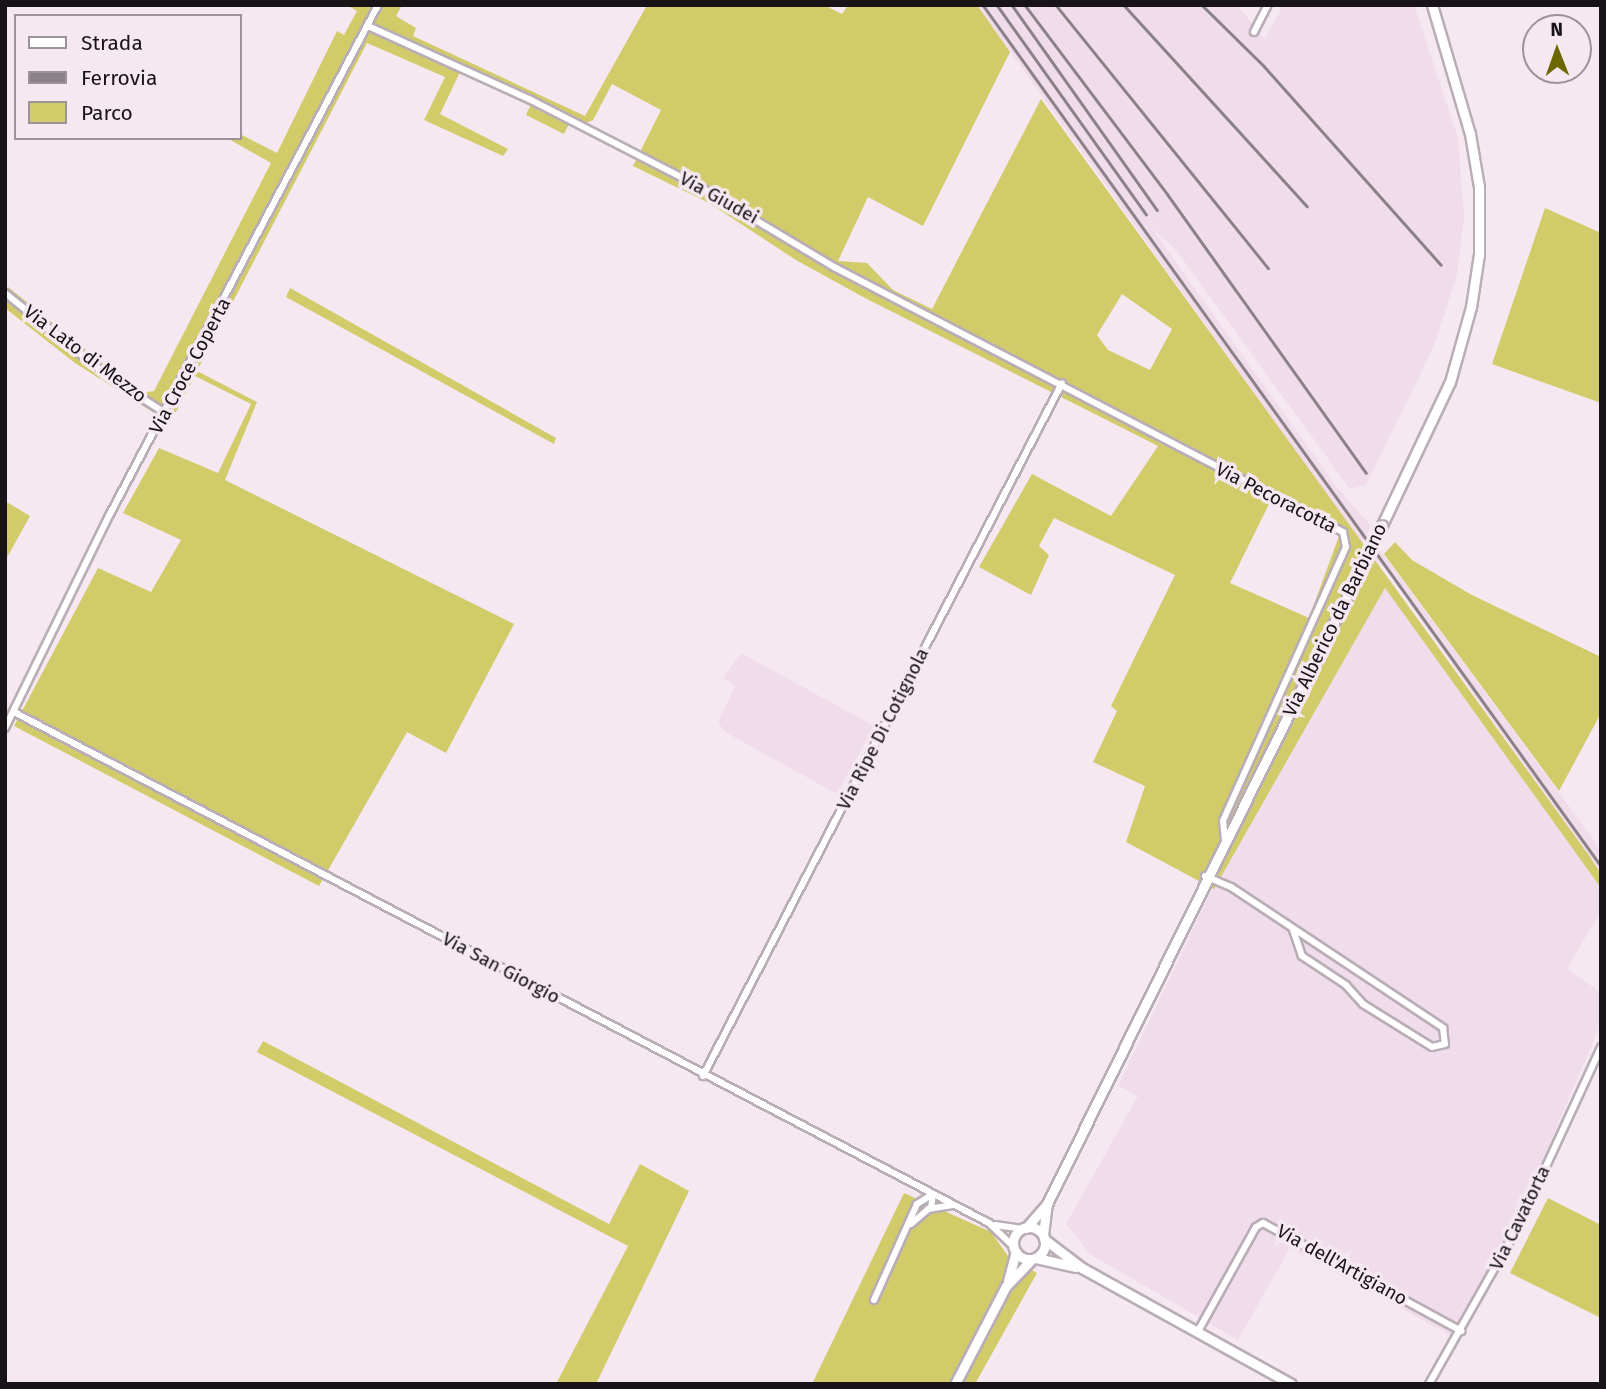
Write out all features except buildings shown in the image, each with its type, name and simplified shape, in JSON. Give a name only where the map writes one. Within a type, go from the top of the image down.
[{"type":"main road","name":"Via Alberico da Barbiano","points":[[1024,1228],[1047,1204],[1205,876],[1368,554],[1450,382],[1471,307],[1479,254],[1479,187],[1470,134],[1432,5]]},
{"type":"main road","name":"Via Alberico da Barbiano","points":[[1044,1237],[1047,1204]]},
{"type":"main road","points":[[955,1384],[1006,1286],[1015,1249],[1015,1237],[1024,1228],[1044,1237],[1082,1268],[1291,1384]]},
{"type":"main road","points":[[1006,1286],[1045,1248],[1044,1237]]},
{"type":"main road","points":[[1015,1249],[1034,1258],[1082,1268]]},
{"type":"street","name":"Via Croce Coperta","points":[[5,728],[165,413],[378,5]]},
{"type":"street","points":[[1254,33],[1268,5]]},
{"type":"street","name":"Via Giudei","points":[[368,26],[531,100],[702,188],[834,267],[1062,383]]},
{"type":"street","name":"Via Lato di Mezzo","points":[[5,293],[105,374],[165,413]]},
{"type":"street","name":"Via Pecoracotta","points":[[1062,383],[1339,530],[1347,539],[1223,821],[1225,839]]},
{"type":"street","name":"Via Ripe Di Cotignola","points":[[703,1076],[1062,383]]},
{"type":"street","name":"Via San Giorgio","points":[[10,715],[989,1223],[1015,1249]]},
{"type":"street","points":[[1205,876],[1231,887],[1443,1028],[1445,1044],[1432,1047],[1363,1004],[1346,985],[1302,956],[1293,930]]},
{"type":"street","name":"Via Cavatorta","points":[[1429,1384],[1518,1227],[1601,1047]]},
{"type":"street","points":[[874,1300],[917,1204],[913,1183]]},
{"type":"street","points":[[917,1204],[933,1194]]},
{"type":"street","points":[[931,1208],[933,1194]]},
{"type":"street","points":[[909,1225],[931,1208],[955,1205]]},
{"type":"street","name":"Via San Giorgio","points":[[989,1223],[1024,1228]]},
{"type":"street","name":"Via dell'Artigiano","points":[[1197,1333],[1257,1225],[1263,1223],[1461,1331]]},
{"type":"shaded area","points":[[977,5],[1237,5],[1265,39],[1283,5],[1414,5],[1458,138],[1464,217],[1457,275],[1434,346],[1366,485],[1350,489],[1176,250],[1151,227],[1335,485],[1371,526],[1362,544]]},
{"type":"shaded area","points":[[1378,547],[1601,850],[1601,874],[1384,567],[1372,557]]},
{"type":"shaded area","points":[[1385,588],[1601,888],[1601,911],[1567,968],[1601,993],[1601,1023],[1517,1220],[1450,1335],[1290,1248],[1238,1340],[1090,1254],[1066,1224],[1138,1096],[1118,1086],[1207,900]]},
{"type":"shaded area","points":[[741,653],[874,726],[837,794],[727,733],[718,723],[735,686],[723,678]]},
{"type":"green space","points":[[347,5],[402,5],[396,16],[416,28],[413,36],[585,116],[647,5],[824,5],[842,14],[848,5],[977,5],[1010,52],[923,226],[868,197],[838,261],[867,263],[893,290],[932,309],[1041,99],[1590,857],[1601,874],[1601,888],[1385,588],[1214,889],[1126,842],[1145,786],[1093,762],[1117,711],[1111,706],[1175,575],[1054,518],[1039,546],[1049,555],[1031,595],[979,567],[1032,474],[1111,516],[1158,446],[863,297],[796,260],[709,203],[633,166],[661,110],[612,84],[593,120],[586,123],[572,118],[564,134],[526,115],[530,106],[460,72],[440,114],[508,149],[503,156],[424,120],[445,77],[367,43],[197,371],[257,402],[225,480],[514,624],[446,753],[407,732],[319,886],[14,726],[98,568],[151,592],[181,540],[123,513],[159,448],[218,473],[251,404],[195,376],[170,423],[75,363],[5,308],[8,287],[100,361],[147,392],[154,391],[271,163],[231,140],[242,140],[242,135],[277,153],[337,31],[344,35],[357,11]],"holes":[[[1122,294],[1172,329],[1150,370],[1108,350],[1097,335]],[[1270,502],[1339,536],[1309,618],[1230,583]]]},
{"type":"green space","points":[[1545,208],[1601,233],[1601,403],[1492,364]]},
{"type":"green space","points":[[290,288],[556,438],[554,444],[286,297]]},
{"type":"green space","points":[[5,501],[30,516],[5,561]]},
{"type":"green space","points":[[1395,542],[1412,560],[1470,594],[1601,657],[1601,713],[1559,791],[1384,554]]},
{"type":"green space","points":[[263,1041],[609,1224],[640,1164],[689,1191],[596,1384],[556,1384],[628,1246],[257,1052]]},
{"type":"green space","points":[[904,1193],[991,1232],[1008,1256],[1037,1273],[975,1384],[812,1384]]},
{"type":"green space","points":[[1548,1198],[1601,1225],[1601,1318],[1510,1273]]},
{"type":"railway","points":[[983,5],[1601,866]]},
{"type":"railway","points":[[997,5],[1146,214]]},
{"type":"railway","points":[[1012,5],[1157,210]]},
{"type":"railway","points":[[1025,5],[1168,195],[1366,473]]},
{"type":"railway","points":[[1056,5],[1268,268]]},
{"type":"railway","points":[[1124,5],[1307,206]]},
{"type":"railway","points":[[1202,5],[1264,66],[1441,265]]}]
